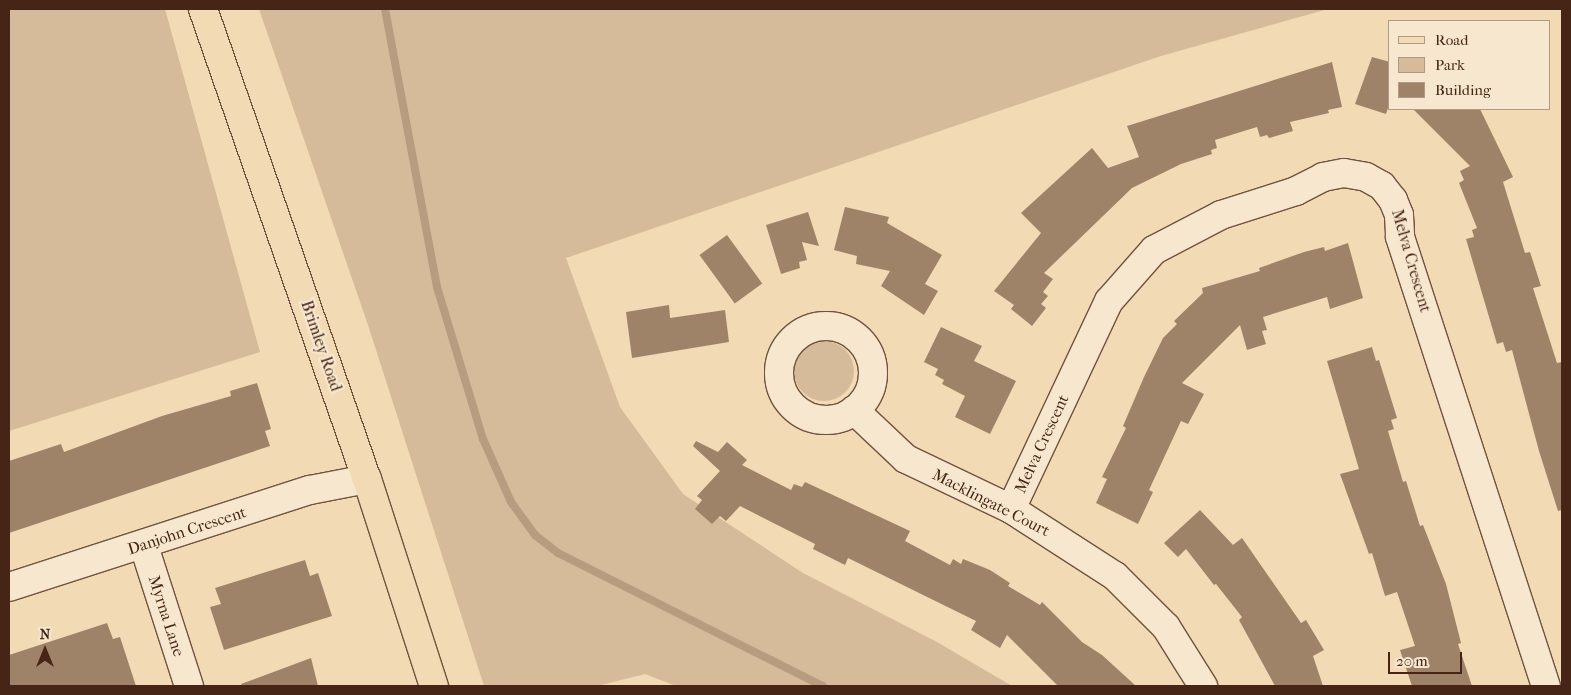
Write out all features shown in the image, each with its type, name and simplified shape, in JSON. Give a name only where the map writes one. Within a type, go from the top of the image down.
[{"type":"main road","name":"Brimley Road","points":[[202,9],[367,479],[434,686]]},
{"type":"street","name":"Melva Crescent","points":[[1011,509],[1109,301],[1148,256],[1184,232],[1221,215],[1296,190],[1323,177],[1344,173],[1366,177],[1382,186],[1393,200],[1399,215],[1400,237],[1546,686]]},
{"type":"street","name":"Macklingate Court","points":[[854,410],[906,459],[1011,509],[1074,547],[1128,588],[1166,627],[1204,686]]},
{"type":"street","name":"Danjohn Crescent","points":[[9,587],[144,546],[310,490],[367,479]]},
{"type":"street","name":"Myrna Lane","points":[[144,546],[189,686]]},
{"type":"green space","points":[[9,9],[165,9],[260,352],[9,431]]},
{"type":"green space","points":[[259,9],[1328,9],[1161,56],[566,258],[620,407],[683,494],[803,573],[937,642],[1012,686],[676,686],[645,674],[597,686],[484,686],[368,325]]},
{"type":"green space","points":[[824,341],[841,346],[849,354],[854,371],[849,388],[841,396],[824,401],[807,396],[799,388],[794,371],[799,354],[807,346]]},
{"type":"building","points":[[1372,57],[1388,61],[1388,108],[1386,114],[1355,104]]},
{"type":"building","points":[[1332,62],[1342,107],[1328,110],[1329,113],[1290,122],[1293,131],[1269,138],[1267,135],[1260,137],[1257,127],[1215,140],[1217,148],[1211,150],[1212,154],[1181,164],[1132,188],[1044,273],[1053,279],[1043,292],[1048,296],[1041,304],[1046,308],[1032,326],[1011,309],[1014,305],[994,291],[1041,233],[1021,213],[1092,148],[1108,168],[1139,157],[1127,126]]},
{"type":"building","points":[[1414,110],[1480,110],[1513,177],[1503,182],[1525,253],[1530,252],[1541,286],[1533,288],[1557,363],[1562,362],[1562,510],[1558,511],[1539,451],[1512,350],[1506,352],[1503,342],[1497,344],[1466,239],[1474,237],[1472,230],[1477,228],[1459,183],[1464,180],[1460,171],[1470,166]]},
{"type":"building","points":[[845,207],[889,217],[887,223],[942,255],[925,284],[938,291],[924,315],[881,286],[890,271],[856,264],[857,256],[834,250]]},
{"type":"building","points":[[808,212],[819,246],[802,242],[807,260],[799,262],[800,268],[781,274],[766,225]]},
{"type":"building","points":[[727,235],[762,284],[735,304],[699,255]]},
{"type":"building","points":[[1348,243],[1363,298],[1330,309],[1327,297],[1263,317],[1267,330],[1262,331],[1266,344],[1247,350],[1240,325],[1182,383],[1204,394],[1188,424],[1181,421],[1149,490],[1153,492],[1138,524],[1096,503],[1107,479],[1102,477],[1126,428],[1123,426],[1163,338],[1177,324],[1174,321],[1203,293],[1202,288],[1260,271],[1259,268],[1304,252],[1324,247],[1325,251]]},
{"type":"building","points":[[669,305],[670,318],[725,310],[729,342],[632,358],[626,312]]},
{"type":"building","points":[[941,327],[982,346],[974,361],[1016,381],[990,434],[955,417],[965,396],[942,384],[944,380],[935,375],[938,369],[924,362]]},
{"type":"building","points":[[1372,347],[1376,361],[1379,360],[1397,418],[1391,420],[1394,429],[1388,431],[1403,482],[1406,481],[1420,526],[1423,525],[1446,584],[1461,643],[1458,644],[1472,686],[1412,686],[1400,650],[1415,646],[1397,592],[1385,596],[1372,553],[1369,554],[1340,474],[1359,469],[1327,361]]},
{"type":"building","points":[[257,383],[271,429],[265,431],[270,446],[9,533],[9,461],[61,444],[64,452],[162,416],[231,396],[230,391]]},
{"type":"building","points":[[696,441],[718,452],[727,442],[747,460],[742,465],[791,490],[794,484],[802,487],[805,482],[910,531],[905,541],[950,565],[953,559],[961,564],[963,559],[990,570],[1010,583],[1008,586],[1040,605],[1042,602],[1082,642],[1102,655],[1136,686],[1058,686],[1007,635],[1000,648],[971,630],[976,621],[848,558],[845,565],[813,549],[815,544],[740,506],[726,521],[720,516],[712,524],[695,509],[702,500],[697,496],[720,471],[693,446]]},
{"type":"building","points":[[1200,510],[1233,545],[1242,538],[1301,623],[1306,620],[1324,650],[1313,656],[1323,686],[1275,686],[1239,620],[1242,617],[1186,549],[1178,557],[1164,543]]},
{"type":"building","points":[[305,560],[310,576],[318,573],[332,616],[224,650],[210,607],[221,604],[215,588]]},
{"type":"building","points":[[107,623],[113,639],[120,637],[136,686],[9,686],[9,655]]},
{"type":"building","points":[[311,658],[318,686],[242,686],[241,684]]},
{"type":"waterway","points":[[385,9],[437,287],[483,439],[511,502],[535,535],[558,553],[823,686]]}]
